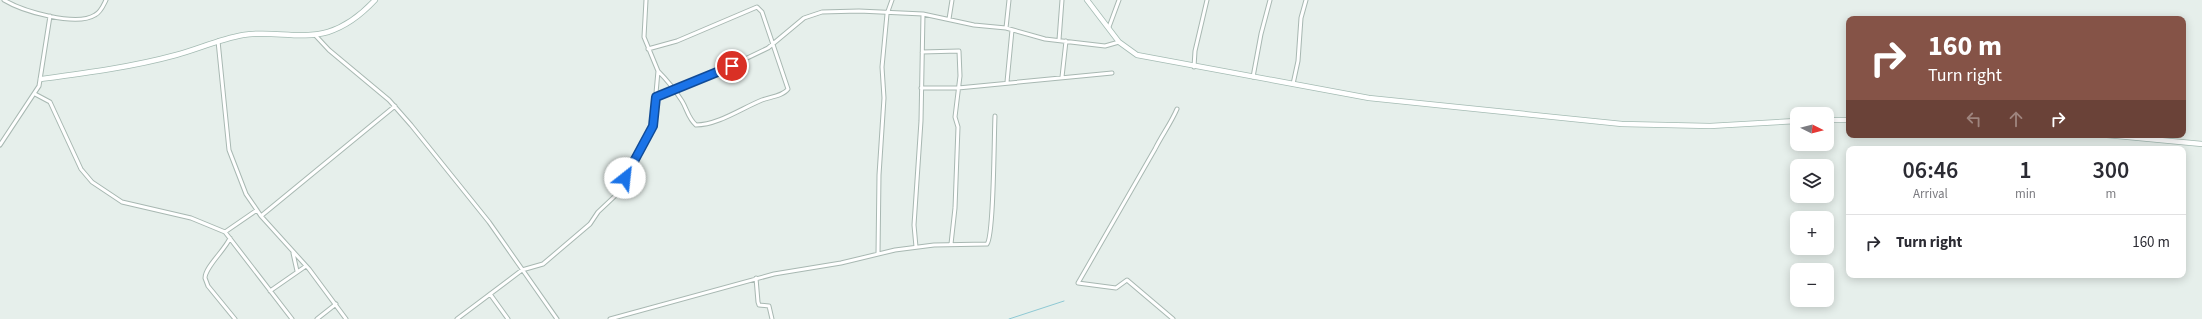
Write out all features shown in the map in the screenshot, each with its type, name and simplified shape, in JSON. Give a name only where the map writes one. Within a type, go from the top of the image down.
[{"type":"street","points":[[4,0],[50,16],[90,18],[101,10],[106,0]]},
{"type":"street","points":[[41,79],[117,68],[175,55],[218,41],[243,35],[315,35],[340,28],[354,19],[375,0]]},
{"type":"street","points":[[646,0],[644,27],[648,49],[658,71],[683,102],[691,121],[698,126],[786,92],[788,87],[762,12],[757,7],[677,41],[648,49]]},
{"type":"street","points":[[878,254],[879,175],[884,98],[882,67],[887,14],[892,0]]},
{"type":"street","points":[[949,19],[952,0]]},
{"type":"street","points":[[1006,28],[1008,0]]},
{"type":"street","points":[[1059,40],[1062,0]]},
{"type":"street","points":[[1087,0],[1119,42],[1137,55],[1194,67],[1369,98],[1622,124],[1710,126],[1790,121]]},
{"type":"street","points":[[1108,27],[1119,0]]},
{"type":"street","points":[[1194,67],[1195,51],[1207,0]]},
{"type":"street","points":[[1253,77],[1261,34],[1270,0]]},
{"type":"street","points":[[1293,84],[1298,61],[1301,18],[1306,0]]},
{"type":"street","points":[[656,97],[720,71],[768,48],[792,25],[811,14],[839,11],[887,14],[923,14],[974,25],[1006,28],[1045,39],[1105,46],[1119,42]]},
{"type":"street","points":[[916,247],[914,225],[923,14]]},
{"type":"street","points":[[0,145],[35,94],[41,79],[50,16]]},
{"type":"street","points":[[1007,82],[1012,30]]},
{"type":"street","points":[[315,35],[329,50],[395,106],[489,222],[557,319]]},
{"type":"street","points":[[218,41],[229,150],[246,194],[261,216],[306,266],[346,319]]},
{"type":"street","points":[[1062,77],[1066,41]]},
{"type":"street","points":[[922,52],[959,51],[958,88],[955,117],[958,127],[955,208],[950,244]]},
{"type":"street","points":[[457,319],[522,270],[543,264],[590,224],[598,212],[615,196],[653,126],[658,71]]},
{"type":"street","points":[[921,88],[958,88],[1007,82],[1112,73]]},
{"type":"street","points":[[35,94],[50,102],[81,169],[98,187],[122,202],[192,218],[224,232],[292,319]]},
{"type":"street","points":[[261,216],[395,106]]},
{"type":"street","points":[[1173,319],[1127,280],[1116,288],[1078,283],[1155,149],[1166,127],[1173,120],[1177,109]]},
{"type":"street","points":[[610,319],[756,278],[916,247],[950,244],[985,245],[989,242],[993,202],[995,116]]},
{"type":"street","points":[[1834,120],[1846,120]]},
{"type":"street","points":[[2139,138],[2202,144]]},
{"type":"street","points":[[224,232],[257,210]]},
{"type":"street","points":[[230,238],[226,247],[207,270],[205,278],[208,286],[235,319]]},
{"type":"street","points":[[291,249],[296,259],[297,271]]},
{"type":"street","points":[[270,291],[306,266]]},
{"type":"street","points":[[756,278],[759,305],[769,306],[772,319]]},
{"type":"street","points":[[490,294],[508,319]]},
{"type":"street","points":[[317,319],[336,304]]},
{"type":"waterway","points":[[1009,319],[1064,301]]},
{"type":"route","points":[[625,178],[653,126],[653,109],[656,97],[732,66]]}]
